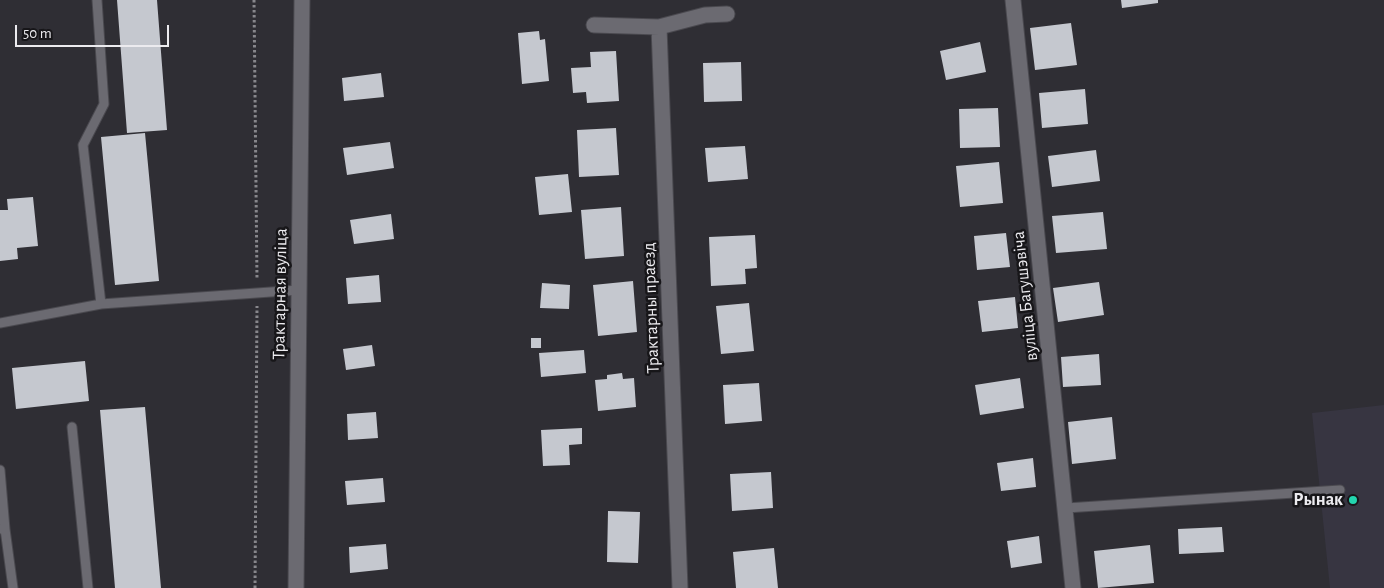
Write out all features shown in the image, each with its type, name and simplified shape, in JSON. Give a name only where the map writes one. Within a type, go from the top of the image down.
[{"type":"street","name":"Трактарная вуліца","points":[[296,588],[302,0]]},
{"type":"street","name":"вуліца Багушэвіча","points":[[1013,0],[1073,588]]},
{"type":"street","points":[[594,25],[659,27],[705,15],[727,14]]},
{"type":"street","name":"Трактарны праезд","points":[[659,27],[680,588]]},
{"type":"lane","points":[[97,0],[104,104],[83,145],[100,304]]},
{"type":"lane","points":[[0,323],[100,304],[299,290]]},
{"type":"lane","points":[[72,427],[88,588]]},
{"type":"lane","points":[[0,470],[2,529],[13,588]]},
{"type":"lane","points":[[1066,508],[1340,490]]},
{"type":"shaded area","name":"Рынак","points":[[1384,405],[1384,588],[1330,588],[1312,413]]},
{"type":"building","points":[[117,0],[157,0],[167,130],[127,133]]},
{"type":"building","points":[[1121,0],[1158,0],[1158,3],[1122,8]]},
{"type":"building","points":[[1071,23],[1077,65],[1035,70],[1030,28]]},
{"type":"building","points":[[539,31],[540,40],[545,39],[549,81],[522,84],[518,33]]},
{"type":"building","points":[[980,42],[986,72],[946,80],[940,51]]},
{"type":"building","points":[[616,51],[619,101],[587,103],[586,92],[573,93],[571,68],[591,67],[590,52]]},
{"type":"building","points":[[741,62],[742,101],[704,102],[703,63]]},
{"type":"building","points":[[381,73],[384,97],[344,101],[342,78]]},
{"type":"building","points":[[1085,89],[1088,124],[1042,128],[1039,93]]},
{"type":"building","points":[[998,108],[1000,147],[960,148],[959,109]]},
{"type":"building","points":[[616,128],[619,175],[579,177],[577,130]]},
{"type":"building","points":[[145,133],[159,281],[115,285],[101,137]]},
{"type":"building","points":[[390,142],[394,168],[347,175],[343,148]]},
{"type":"building","points":[[745,146],[748,179],[708,182],[705,148]]},
{"type":"building","points":[[1096,150],[1100,181],[1052,187],[1048,156]]},
{"type":"building","points":[[999,162],[1003,203],[960,207],[956,166]]},
{"type":"building","points":[[568,174],[572,212],[539,215],[535,177]]},
{"type":"building","points":[[33,197],[38,246],[17,248],[18,259],[0,261],[0,210],[8,210],[7,199]]},
{"type":"building","points":[[621,207],[624,256],[585,259],[581,210]]},
{"type":"building","points":[[1103,212],[1107,249],[1056,253],[1052,216]]},
{"type":"building","points":[[391,214],[394,239],[354,244],[350,220]]},
{"type":"building","points":[[1006,233],[1010,267],[977,270],[974,236]]},
{"type":"building","points":[[755,235],[757,268],[745,269],[746,284],[711,286],[709,237]]},
{"type":"building","points":[[379,275],[381,302],[348,304],[346,278]]},
{"type":"building","points":[[633,281],[637,332],[598,336],[593,285]]},
{"type":"building","points":[[1099,282],[1104,315],[1058,322],[1053,288]]},
{"type":"building","points":[[542,283],[570,285],[569,309],[540,308]]},
{"type":"building","points":[[1015,297],[1018,328],[982,332],[978,301]]},
{"type":"building","points":[[749,303],[754,351],[721,354],[716,306]]},
{"type":"building","points":[[531,338],[541,338],[541,348],[531,348]]},
{"type":"building","points":[[372,345],[375,366],[346,370],[343,349]]},
{"type":"building","points":[[584,350],[586,373],[541,377],[539,353]]},
{"type":"building","points":[[1099,354],[1101,385],[1063,387],[1061,357]]},
{"type":"building","points":[[85,361],[89,401],[16,409],[12,368]]},
{"type":"building","points":[[622,373],[623,379],[634,378],[636,407],[598,411],[595,380],[607,379],[607,375]]},
{"type":"building","points":[[1020,378],[1024,408],[980,415],[975,385]]},
{"type":"building","points":[[759,383],[762,421],[725,424],[723,385]]},
{"type":"building","points":[[145,407],[161,588],[115,588],[100,410]]},
{"type":"building","points":[[376,412],[378,438],[348,440],[347,414]]},
{"type":"building","points":[[1112,417],[1116,459],[1072,464],[1068,422]]},
{"type":"building","points":[[582,428],[582,444],[569,445],[570,465],[543,466],[541,430]]},
{"type":"building","points":[[1033,458],[1036,487],[1001,491],[997,463]]},
{"type":"building","points":[[771,472],[773,508],[732,511],[730,474]]},
{"type":"building","points":[[383,478],[385,502],[347,505],[345,481]]},
{"type":"building","points":[[608,511],[640,512],[638,563],[607,562]]},
{"type":"building","points":[[1222,527],[1224,552],[1179,554],[1178,529]]},
{"type":"building","points":[[1039,536],[1042,563],[1011,568],[1007,541]]},
{"type":"building","points":[[386,544],[388,569],[350,573],[349,547]]},
{"type":"building","points":[[1150,545],[1154,583],[1098,588],[1094,551]]},
{"type":"building","points":[[774,548],[778,588],[736,588],[733,552]]},
{"type":"place","name":"Рынак","points":[[1353,500]]}]
